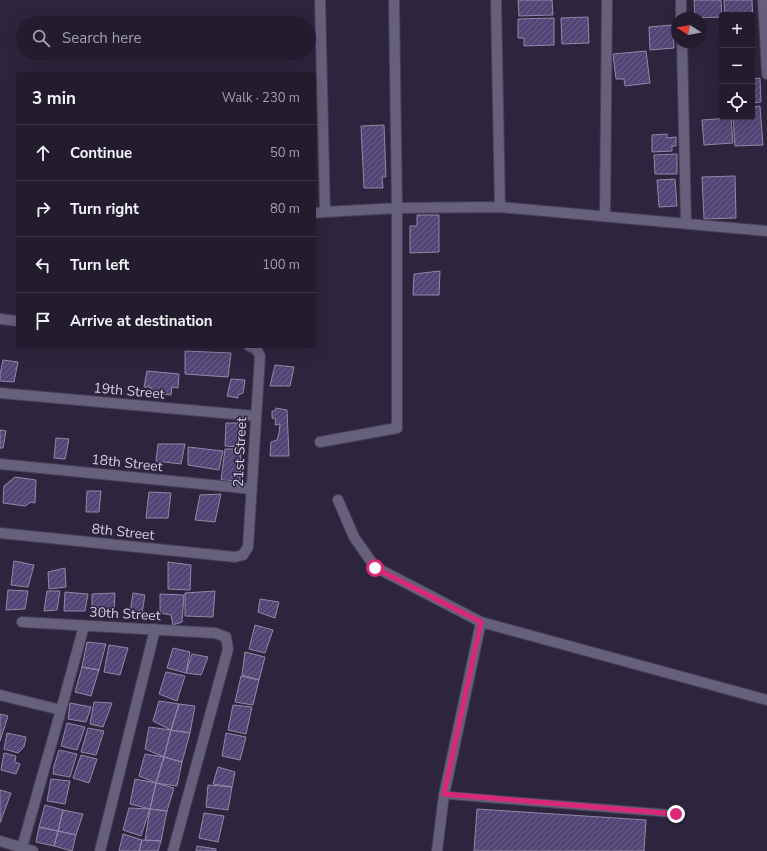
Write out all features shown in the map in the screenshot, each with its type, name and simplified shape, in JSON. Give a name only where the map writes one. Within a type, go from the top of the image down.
[{"type":"street","points":[[320,0],[325,212]]},
{"type":"street","points":[[320,442],[397,428],[397,208],[394,0]]},
{"type":"street","points":[[496,0],[500,207]]},
{"type":"street","points":[[605,216],[607,0]]},
{"type":"street","points":[[681,0],[681,12]]},
{"type":"street","points":[[763,0],[767,74]]},
{"type":"street","points":[[682,48],[686,224]]},
{"type":"street","points":[[316,214],[397,208],[500,207],[767,231]]},
{"type":"street","points":[[0,319],[16,321]]},
{"type":"street","name":"21st Street","points":[[244,555],[248,547],[260,356],[253,348]]},
{"type":"street","name":"19th Street","points":[[0,393],[256,416]]},
{"type":"street","name":"18th Street","points":[[0,464],[252,489]]},
{"type":"street","points":[[338,500],[354,537],[375,568],[481,622],[767,700]]},
{"type":"street","name":"8th Street","points":[[0,533],[235,557],[244,555]]},
{"type":"street","name":"30th Street","points":[[22,622],[215,633],[226,637],[228,649],[173,851]]},
{"type":"street","points":[[437,851],[444,794],[481,622]]},
{"type":"street","points":[[22,849],[84,626]]},
{"type":"street","points":[[100,851],[155,629]]},
{"type":"street","points":[[0,695],[61,710]]},
{"type":"street","points":[[0,841],[22,849],[33,851]]},
{"type":"lane","points":[[444,794],[676,814]]},
{"type":"building","points":[[518,0],[552,0],[553,15],[519,16]]},
{"type":"building","points":[[694,0],[721,0],[722,12],[719,12],[719,17],[707,18],[707,12],[695,12]]},
{"type":"building","points":[[724,0],[752,0],[753,12],[725,12]]},
{"type":"building","points":[[588,17],[589,43],[562,44],[561,18]]},
{"type":"building","points":[[554,18],[554,45],[524,46],[524,38],[518,38],[518,19]]},
{"type":"building","points":[[671,25],[671,48],[674,48],[650,50],[649,27]]},
{"type":"building","points":[[646,51],[650,83],[625,86],[624,79],[616,79],[613,54]]},
{"type":"building","points":[[760,78],[761,102],[755,103],[755,79]]},
{"type":"building","points":[[760,106],[763,145],[735,146],[733,120],[755,120],[755,107]]},
{"type":"building","points":[[702,120],[731,120],[733,143],[704,145]]},
{"type":"building","points":[[384,125],[386,177],[382,177],[383,188],[364,188],[361,126]]},
{"type":"building","points":[[667,134],[667,138],[676,137],[676,146],[672,146],[672,151],[652,152],[652,135]]},
{"type":"building","points":[[677,154],[677,174],[655,174],[654,155]]},
{"type":"building","points":[[735,176],[736,218],[704,219],[702,177]]},
{"type":"building","points":[[675,179],[677,206],[659,207],[657,180]]},
{"type":"building","points":[[417,215],[439,215],[439,252],[410,253],[410,226],[417,226]]},
{"type":"building","points":[[440,271],[439,295],[413,295],[414,274]]},
{"type":"building","points":[[185,351],[231,353],[228,377],[185,374]]},
{"type":"building","points":[[3,360],[18,362],[14,382],[0,381]]},
{"type":"building","points":[[275,365],[294,367],[290,386],[270,386]]},
{"type":"building","points":[[147,371],[179,374],[178,388],[172,387],[171,395],[150,392],[151,387],[144,387]]},
{"type":"building","points":[[231,379],[245,380],[243,393],[238,395],[238,398],[227,396]]},
{"type":"building","points":[[276,408],[287,410],[289,456],[270,456],[271,442],[277,440],[279,433],[280,424],[275,425],[276,419],[272,418],[272,411],[275,411]]},
{"type":"building","points":[[226,423],[244,423],[240,447],[225,446]]},
{"type":"building","points":[[0,430],[6,431],[3,448],[0,448]]},
{"type":"building","points":[[56,438],[69,439],[65,459],[54,458]]},
{"type":"building","points":[[158,444],[185,444],[181,464],[156,461]]},
{"type":"building","points":[[188,447],[223,451],[219,470],[188,465]]},
{"type":"building","points":[[225,449],[241,449],[240,481],[221,480]]},
{"type":"building","points":[[15,477],[36,480],[35,503],[31,502],[25,506],[3,503],[4,486]]},
{"type":"building","points":[[87,491],[101,491],[99,512],[86,512]]},
{"type":"building","points":[[149,492],[171,493],[168,518],[146,518]]},
{"type":"building","points":[[221,494],[215,522],[195,520],[200,495]]},
{"type":"building","points":[[14,561],[34,565],[28,587],[11,585]]},
{"type":"building","points":[[168,562],[191,565],[190,590],[168,589]]},
{"type":"building","points":[[65,568],[66,587],[49,589],[48,572]]},
{"type":"building","points":[[8,590],[28,591],[25,609],[6,610]]},
{"type":"building","points":[[47,591],[60,591],[57,610],[44,611]]},
{"type":"building","points":[[215,591],[213,617],[185,616],[185,593]]},
{"type":"building","points":[[65,592],[88,594],[85,611],[64,611]]},
{"type":"building","points":[[115,593],[114,612],[92,612],[92,594]]},
{"type":"building","points":[[133,593],[145,595],[142,613],[130,613]]},
{"type":"building","points":[[160,594],[184,595],[182,622],[173,625],[171,615],[160,613]]},
{"type":"building","points":[[260,599],[279,602],[275,618],[258,612]]},
{"type":"building","points":[[255,625],[273,630],[265,653],[249,649]]},
{"type":"building","points":[[87,642],[106,644],[99,670],[82,667]]},
{"type":"building","points":[[109,645],[128,648],[120,675],[104,672]]},
{"type":"building","points":[[173,648],[190,652],[186,673],[167,668]]},
{"type":"building","points":[[245,652],[265,657],[259,680],[242,675]]},
{"type":"building","points":[[192,654],[208,657],[201,675],[186,673]]},
{"type":"building","points":[[82,667],[99,670],[91,696],[75,692]]},
{"type":"building","points":[[166,672],[185,676],[177,701],[159,694]]},
{"type":"building","points":[[241,676],[259,680],[253,705],[235,702]]},
{"type":"building","points":[[159,701],[179,704],[171,730],[153,721]]},
{"type":"building","points":[[94,702],[112,703],[103,727],[90,724]]},
{"type":"building","points":[[70,703],[91,707],[86,722],[68,719]]},
{"type":"building","points":[[179,704],[195,706],[190,733],[171,730]]},
{"type":"building","points":[[233,705],[252,707],[246,734],[228,730]]},
{"type":"building","points":[[0,714],[8,716],[0,741]]},
{"type":"building","points":[[67,723],[85,727],[77,750],[61,746]]},
{"type":"building","points":[[149,727],[171,730],[164,757],[145,749]]},
{"type":"building","points":[[88,728],[104,731],[96,755],[81,752]]},
{"type":"building","points":[[171,730],[190,733],[182,762],[164,757]]},
{"type":"building","points":[[7,733],[26,737],[24,747],[18,753],[4,749]]},
{"type":"building","points":[[226,733],[246,737],[240,760],[222,756]]},
{"type":"building","points":[[59,750],[77,754],[70,777],[53,774]]},
{"type":"building","points":[[4,753],[16,756],[15,762],[20,764],[16,774],[1,770]]},
{"type":"building","points":[[145,754],[164,757],[156,783],[139,776]]},
{"type":"building","points":[[81,755],[97,759],[89,783],[73,778]]},
{"type":"building","points":[[164,757],[182,762],[177,786],[156,783]]},
{"type":"building","points":[[218,767],[235,772],[232,787],[213,784]]},
{"type":"building","points":[[51,779],[70,781],[65,804],[47,801]]},
{"type":"building","points":[[135,779],[156,783],[150,809],[130,804]]},
{"type":"building","points":[[156,783],[174,788],[167,811],[150,809]]},
{"type":"building","points":[[208,785],[232,787],[228,810],[206,807]]},
{"type":"building","points":[[0,790],[11,793],[0,823]]},
{"type":"building","points":[[45,805],[63,810],[58,831],[39,827]]},
{"type":"building","points":[[129,808],[150,809],[141,836],[123,830]]},
{"type":"building","points":[[150,809],[167,811],[161,841],[145,840]]},
{"type":"building","points":[[477,809],[646,820],[644,851],[474,851]]},
{"type":"building","points":[[63,810],[83,814],[76,835],[58,831]]},
{"type":"building","points":[[204,813],[224,816],[218,842],[199,838]]},
{"type":"building","points":[[39,827],[58,831],[54,846],[36,842]]},
{"type":"building","points":[[58,831],[76,835],[72,851],[54,846]]},
{"type":"building","points":[[123,834],[142,840],[139,851],[119,851]]},
{"type":"building","points":[[142,840],[161,841],[158,851],[139,851]]},
{"type":"building","points":[[197,846],[216,849],[216,851],[196,851]]},
{"type":"route","points":[[375,568],[481,622],[444,794],[676,814]]}]
